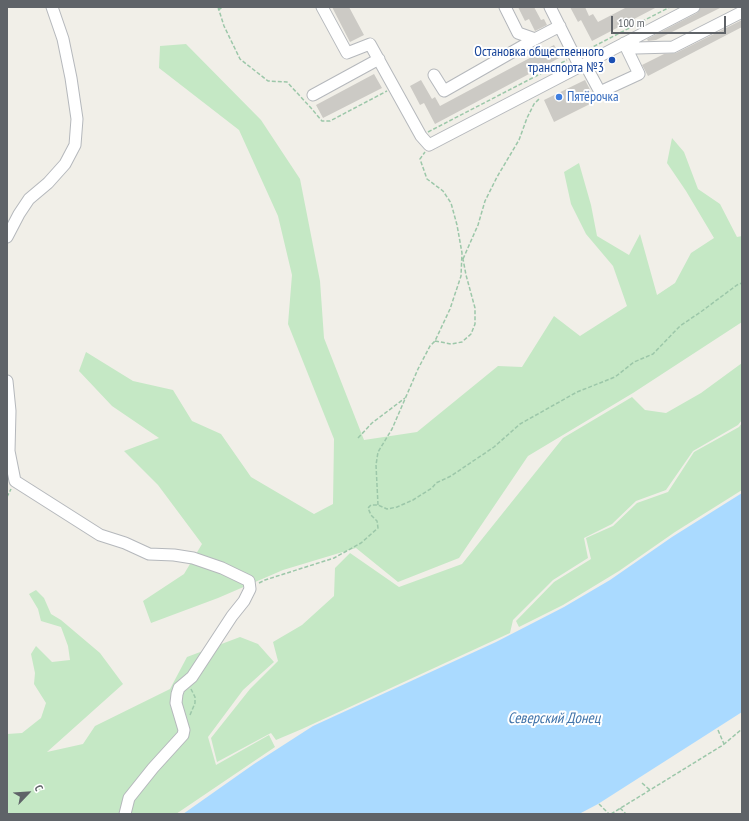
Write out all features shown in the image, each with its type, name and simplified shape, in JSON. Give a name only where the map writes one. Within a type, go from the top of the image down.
[{"type":"street","points":[[7,237],[19,214],[30,199],[48,184],[64,164],[75,145],[77,119],[71,78],[63,39],[52,7]]},
{"type":"street","points":[[322,7],[347,53],[370,44],[421,136],[429,145],[694,7]]},
{"type":"street","points":[[505,7],[518,33],[535,39]]},
{"type":"street","points":[[550,7],[575,56],[600,92],[639,74],[627,41]]},
{"type":"street","points":[[627,41],[636,48],[673,47],[742,12]]},
{"type":"street","points":[[434,75],[444,91],[560,26]]},
{"type":"street","points":[[313,95],[379,59]]},
{"type":"street","points":[[7,381],[10,411],[9,451],[15,482],[100,535],[125,543],[149,554],[174,555],[193,558],[248,581],[250,589],[244,601],[232,616],[192,677],[179,688],[176,703],[184,730],[183,735],[153,768],[129,798],[124,814]]},
{"type":"path","points":[[223,7],[218,8],[224,26],[240,59],[268,81],[288,82],[322,121],[330,121],[394,88]]},
{"type":"path","points":[[421,136],[670,7]]},
{"type":"path","points":[[463,259],[478,225],[485,202],[497,177],[519,140],[534,104],[544,94]]},
{"type":"path","points":[[429,145],[420,159],[427,179],[443,191],[451,203],[457,225],[466,275],[475,308],[475,324],[471,334],[462,342],[451,344],[435,340]]},
{"type":"path","points":[[378,505],[376,465],[378,452],[392,429],[418,369],[430,346],[435,340],[450,309],[460,276],[462,253]]},
{"type":"path","points":[[250,589],[265,580],[334,558],[361,543],[378,528],[377,521],[371,515],[368,508],[371,505],[378,505],[387,509],[397,507],[432,488],[436,483],[451,476],[494,447],[520,424],[577,392],[615,376],[634,362],[653,354],[680,326],[737,284],[742,285]]},
{"type":"path","points":[[358,438],[372,423],[406,397]]},
{"type":"path","points":[[189,716],[195,703],[195,697],[190,683],[192,677]]},
{"type":"path","points":[[599,804],[610,814],[724,744],[742,729]]},
{"type":"path","points":[[718,730],[724,744]]},
{"type":"path","points":[[642,782],[650,790]]},
{"type":"path","points":[[620,808],[626,814]]},
{"type":"green space","points":[[186,44],[261,120],[300,179],[320,281],[324,338],[364,440],[417,432],[498,366],[522,367],[554,316],[580,336],[627,306],[613,266],[586,234],[571,204],[564,172],[579,163],[591,205],[597,236],[629,255],[640,234],[657,295],[675,283],[691,253],[714,238],[686,191],[667,163],[672,138],[684,152],[698,189],[720,204],[737,237],[742,236],[742,322],[633,393],[528,456],[459,558],[398,582],[356,548],[283,570],[218,598],[151,623],[143,601],[184,574],[202,544],[158,485],[124,451],[159,438],[112,406],[79,371],[86,352],[133,381],[173,390],[192,421],[221,434],[251,477],[314,514],[333,504],[334,439],[288,324],[292,275],[278,216],[239,130],[159,68],[160,46]]},
{"type":"green space","points":[[742,363],[742,420],[738,425],[693,451],[666,490],[636,501],[612,524],[584,538],[588,558],[553,580],[513,620],[510,633],[276,740],[271,733],[217,762],[211,738],[250,689],[278,661],[273,642],[302,625],[334,596],[335,568],[350,553],[399,587],[462,564],[563,438],[632,397],[645,410],[666,413],[701,393]]},
{"type":"green space","points":[[742,423],[742,490],[675,532],[619,571],[563,605],[519,627],[516,621],[554,582],[591,559],[586,538],[613,526],[637,503],[668,492],[694,452],[739,427]]},
{"type":"green space","points":[[36,590],[44,598],[51,614],[61,620],[100,653],[123,684],[47,752],[83,744],[95,726],[170,689],[187,657],[240,637],[258,644],[274,662],[243,690],[208,737],[216,765],[269,735],[275,747],[176,814],[7,814],[7,734],[22,733],[41,718],[46,703],[34,684],[35,673],[31,654],[36,646],[52,662],[70,660],[68,646],[61,627],[41,621],[38,609],[29,594]]},
{"type":"water","name":"Северский Донец","points":[[742,493],[742,712],[598,804],[579,814],[183,814],[254,764],[313,726],[496,642],[564,607],[610,580],[672,537]]},
{"type":"building","points":[[332,7],[349,7],[364,35],[350,42]]},
{"type":"building","points":[[518,7],[534,7],[541,20],[544,19],[547,25],[535,31],[529,19],[525,21]]},
{"type":"building","points":[[570,7],[585,7],[589,16],[593,14],[598,22],[627,7],[657,7],[592,41],[581,20],[578,22]]},
{"type":"building","points":[[701,7],[722,7],[656,40],[648,41],[647,39],[697,13]]},
{"type":"building","points":[[742,20],[742,27],[648,76],[642,65],[664,54],[676,53]]},
{"type":"building","points":[[554,45],[561,57],[435,124],[424,103],[420,105],[410,86],[421,80],[432,99],[435,97],[440,106]]},
{"type":"building","points":[[374,74],[382,88],[323,118],[316,105]]},
{"type":"building","points":[[585,80],[596,101],[554,122],[544,100]]},
{"type":"place","name":"Остановка общественного транспорта №3","points":[[612,60]]},
{"type":"place","name":"Пятёрочка","points":[[559,97]]}]
